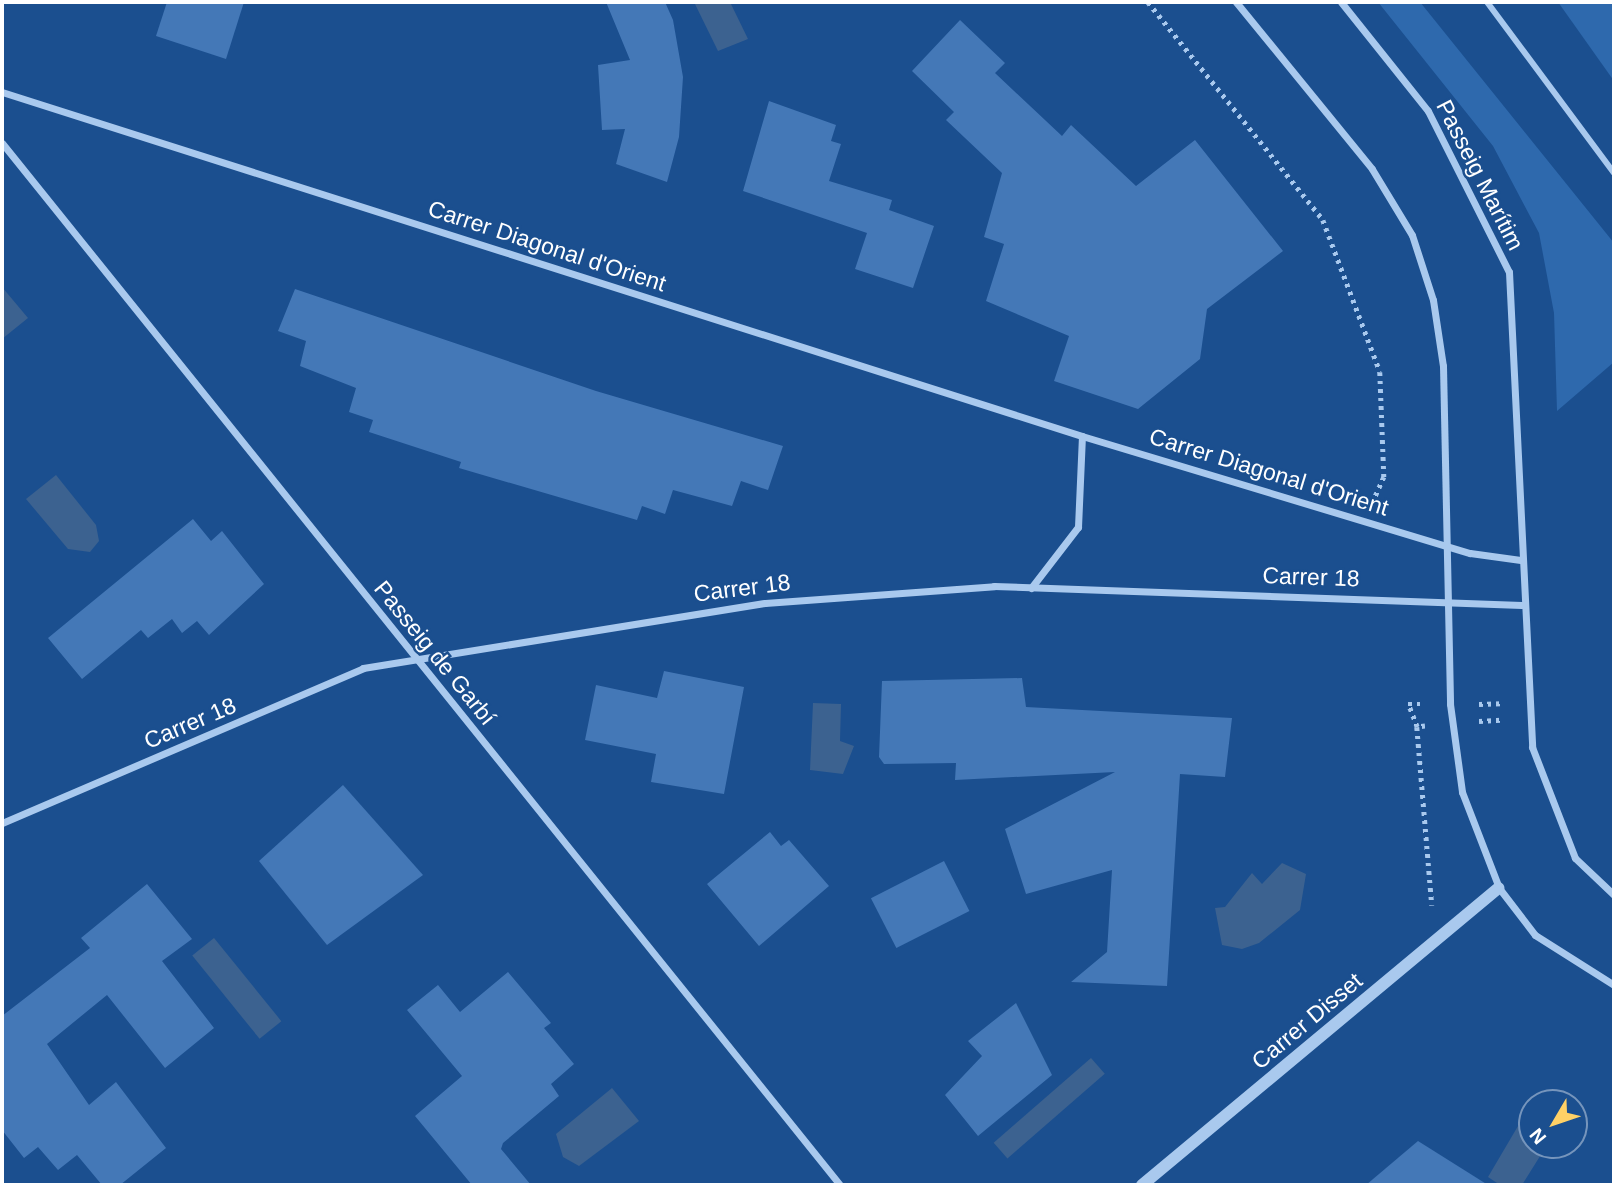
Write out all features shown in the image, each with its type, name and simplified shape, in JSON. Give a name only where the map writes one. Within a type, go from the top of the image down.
[{"type":"street","points":[[1236,2],[1372,169],[1412,235],[1433,300],[1443,366],[1446,605],[1462,793],[1499,888],[1535,934],[1614,985]]},
{"type":"street","name":"Passeig Marítim","points":[[1341,2],[1429,111],[1509,272],[1522,605],[1532,747],[1575,858],[1614,895]]},
{"type":"street","points":[[1487,2],[1614,173]]},
{"type":"street","name":"Carrer Diagonal d'Orient","points":[[2,92],[1082,436],[1444,545]]},
{"type":"street","name":"Passeig de Garbí","points":[[2,143],[840,1185]]},
{"type":"street","points":[[1031,588],[1078,527],[1082,436]]},
{"type":"street","points":[[1444,545],[1521,560]]},
{"type":"street","name":"Carrer 18","points":[[2,822],[363,668],[413,656],[765,603],[1031,588],[1446,605],[1522,605]]},
{"type":"street","name":"Carrer Disset","points":[[1142,1185],[1499,888]]},
{"type":"path","points":[[1148,2],[1323,220],[1380,372],[1384,477],[1375,499]]},
{"type":"path","points":[[1468,704],[1507,703]]},
{"type":"path","points":[[1424,704],[1408,704],[1417,727],[1433,913]]},
{"type":"path","points":[[1468,722],[1511,719]]},
{"type":"path","points":[[1417,727],[1426,725]]},
{"type":"shaded area","points":[[694,2],[730,2],[748,39],[718,51]]},
{"type":"shaded area","points":[[1378,2],[1420,2],[1614,243],[1614,362],[1557,411],[1554,313],[1539,233],[1493,146]]},
{"type":"shaded area","points":[[1558,2],[1614,2],[1614,81]]},
{"type":"shaded area","points":[[2,287],[28,318],[2,339]]},
{"type":"shaded area","points":[[56,475],[96,525],[99,541],[90,552],[68,549],[26,499]]},
{"type":"shaded area","points":[[813,703],[841,704],[840,741],[854,746],[843,774],[810,770]]},
{"type":"shaded area","points":[[1282,863],[1306,874],[1300,910],[1259,943],[1242,949],[1222,945],[1215,908],[1225,907],[1252,873],[1262,884]]},
{"type":"shaded area","points":[[214,938],[281,1021],[260,1039],[192,956]]},
{"type":"shaded area","points":[[1091,1058],[1105,1074],[1007,1158],[994,1143]]},
{"type":"shaded area","points":[[612,1088],[639,1121],[579,1166],[563,1157],[556,1134]]},
{"type":"shaded area","points":[[1518,1126],[1518,1159],[1538,1159],[1522,1185],[1500,1185],[1488,1177]]},
{"type":"building","points":[[167,2],[244,2],[226,59],[156,36]]},
{"type":"building","points":[[606,2],[665,2],[673,20],[683,77],[679,137],[667,182],[616,164],[625,129],[602,130],[598,65],[630,60]]},
{"type":"building","points":[[960,20],[1005,63],[995,73],[1062,136],[1071,125],[1136,186],[1195,140],[1283,251],[1207,309],[1200,359],[1138,409],[1054,381],[1069,336],[986,301],[1004,244],[984,237],[1002,173],[946,120],[954,112],[912,71]]},
{"type":"building","points":[[769,101],[836,125],[831,141],[841,144],[829,181],[892,200],[889,210],[934,226],[913,288],[855,269],[867,233],[743,191]]},
{"type":"building","points":[[295,289],[596,391],[783,446],[768,490],[741,481],[732,506],[673,490],[665,514],[642,506],[637,520],[459,468],[461,462],[369,432],[373,420],[349,412],[356,388],[300,366],[306,341],[278,331]]},
{"type":"building","points":[[193,519],[211,541],[222,531],[264,584],[209,635],[197,621],[182,633],[172,619],[148,638],[141,630],[82,679],[48,638]]},
{"type":"building","points":[[664,671],[744,687],[724,794],[651,782],[656,754],[585,740],[596,685],[657,698]]},
{"type":"building","points":[[1022,678],[1026,707],[1232,718],[1225,777],[1180,774],[1167,986],[1071,982],[1107,952],[1112,870],[1026,894],[1005,829],[1115,772],[955,780],[956,763],[884,764],[879,757],[882,681]]},
{"type":"building","points":[[343,785],[423,875],[327,945],[259,861]]},
{"type":"building","points":[[770,832],[781,846],[789,840],[829,886],[759,946],[707,884]]},
{"type":"building","points":[[944,861],[969,911],[896,948],[871,898]]},
{"type":"building","points":[[147,884],[192,939],[162,961],[214,1028],[165,1068],[107,995],[47,1044],[89,1105],[116,1082],[166,1148],[120,1185],[102,1185],[77,1155],[58,1170],[38,1147],[24,1158],[2,1130],[2,1016],[90,948],[81,938]]},
{"type":"building","points":[[508,972],[551,1023],[544,1028],[574,1064],[551,1084],[559,1096],[503,1143],[501,1149],[531,1185],[472,1185],[415,1116],[462,1076],[407,1010],[438,985],[460,1012]]},
{"type":"building","points":[[1016,1003],[1052,1075],[978,1136],[945,1095],[982,1056],[968,1041]]},
{"type":"building","points":[[1418,1141],[1488,1185],[1366,1185]]}]
